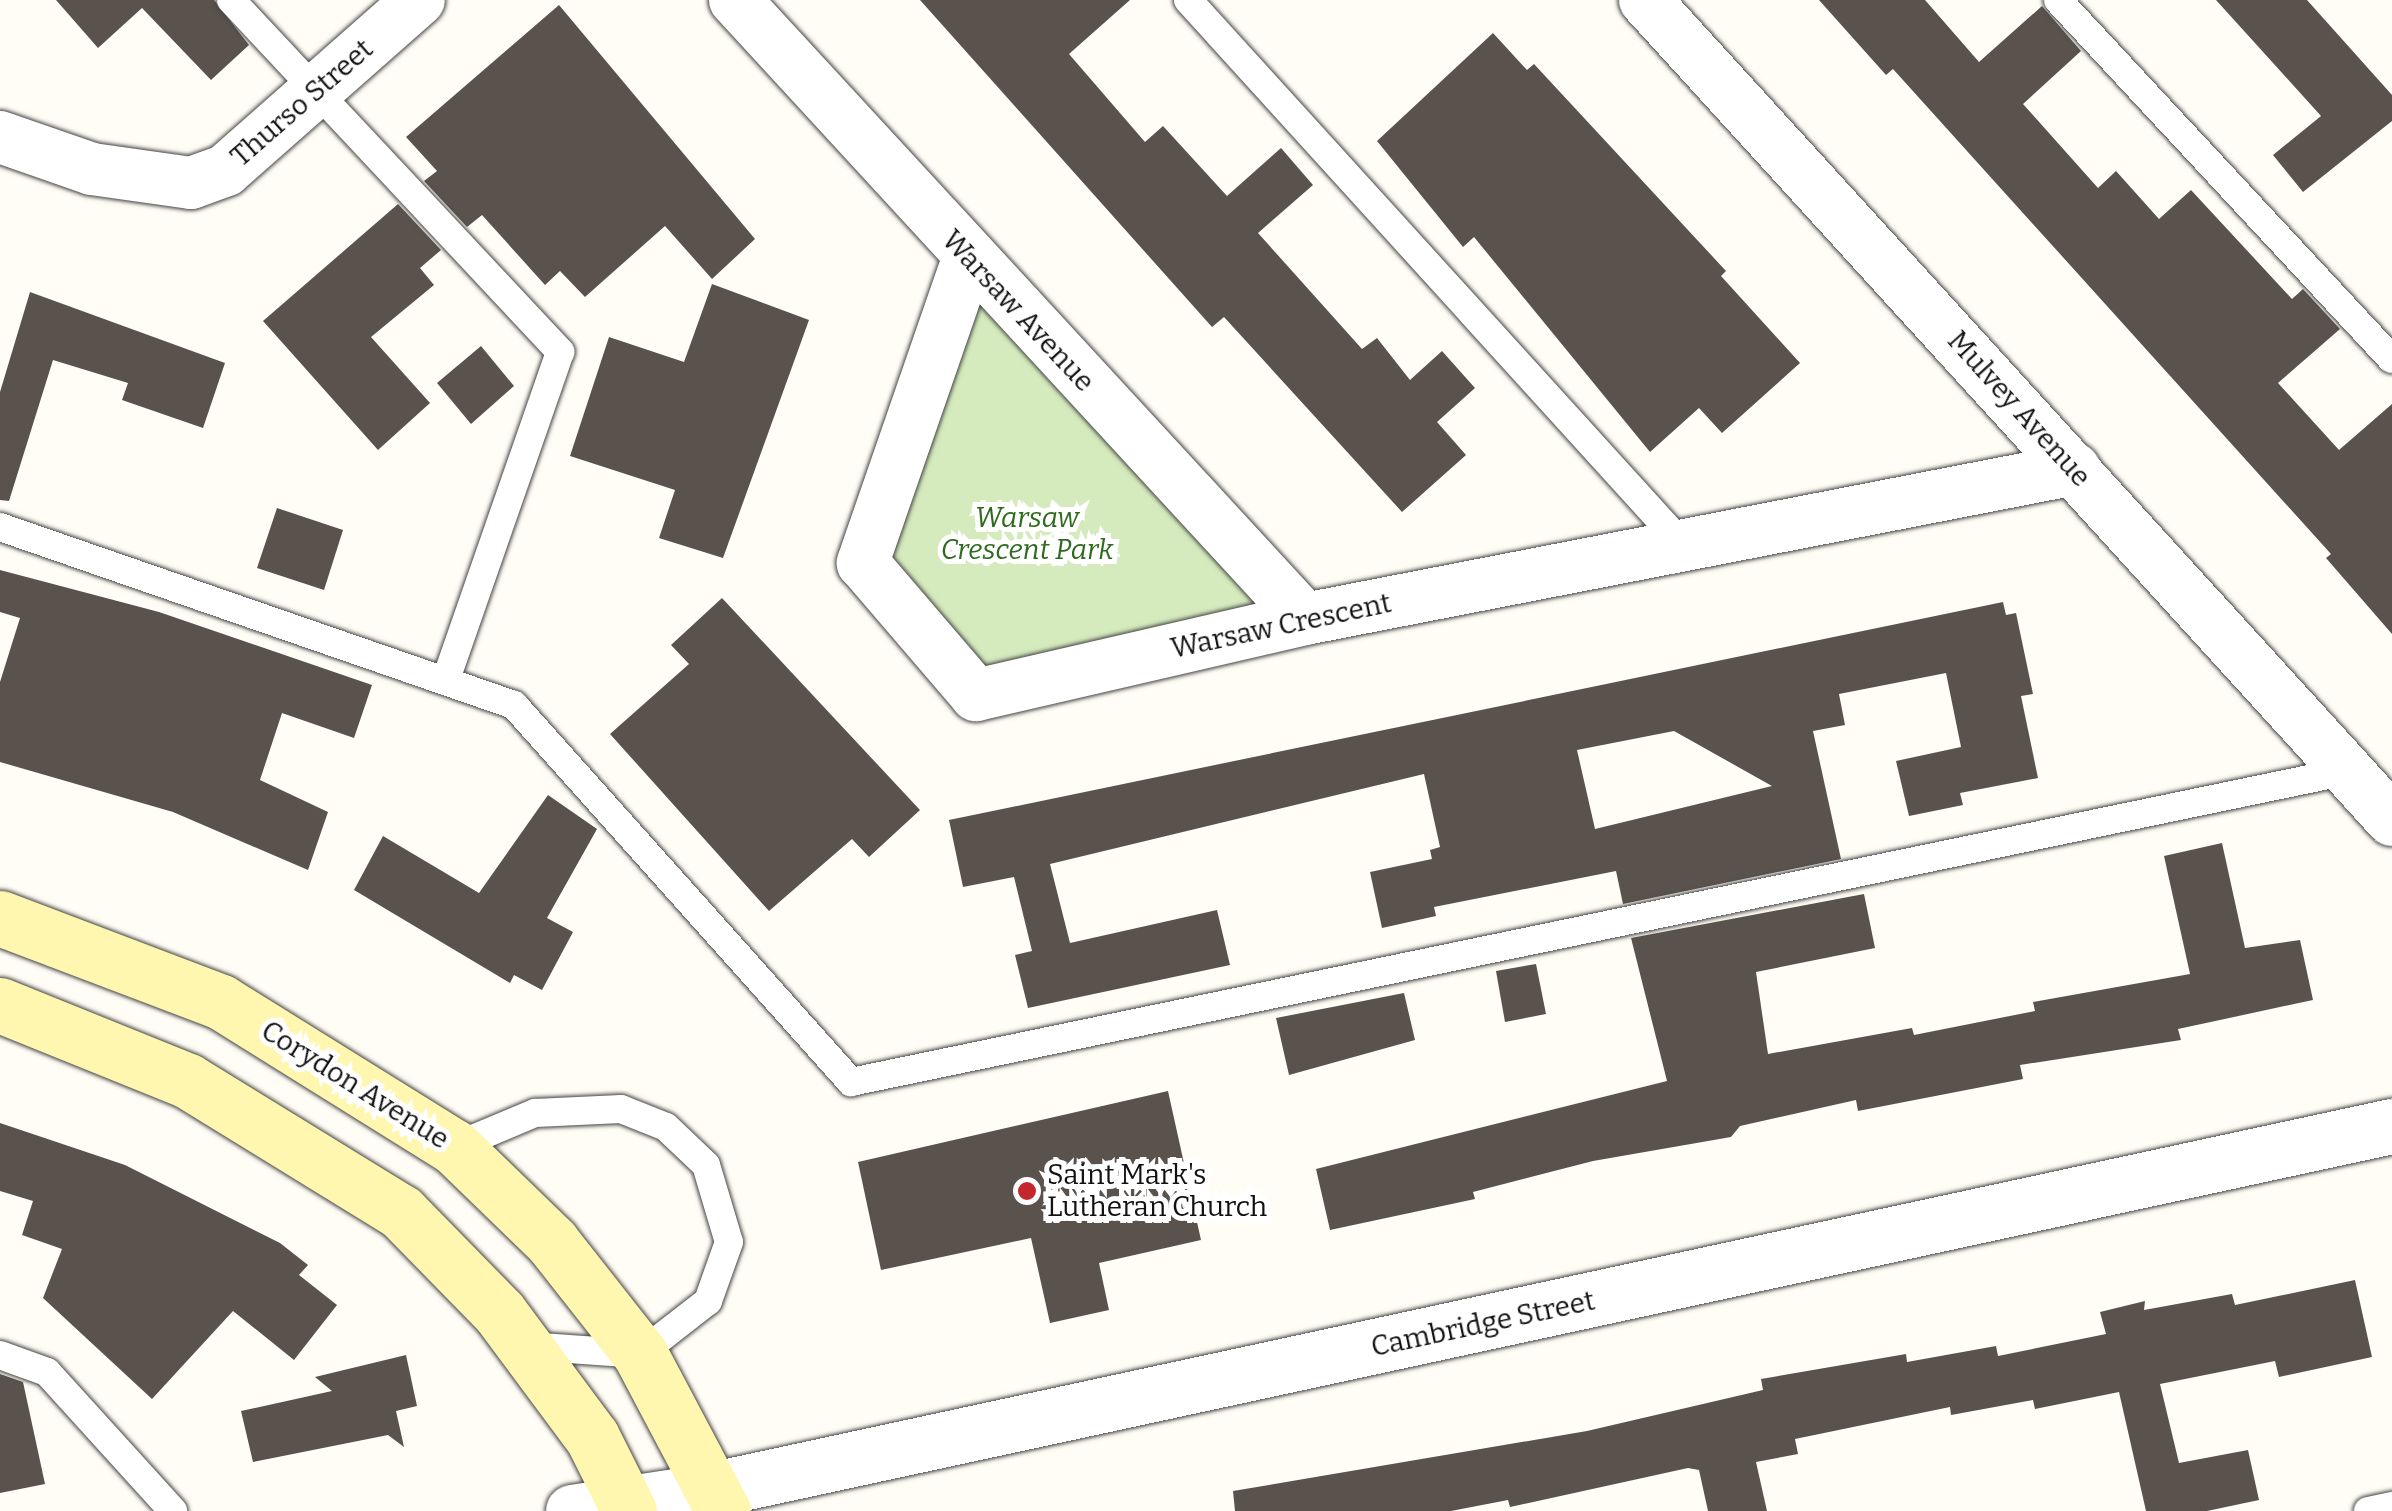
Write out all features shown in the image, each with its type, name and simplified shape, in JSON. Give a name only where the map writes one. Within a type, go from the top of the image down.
[{"type":"main road","name":"Corydon Avenue","points":[[0,918],[221,1002],[454,1146],[552,1242],[640,1354],[719,1500]]},
{"type":"main road","points":[[0,1005],[188,1081],[400,1212],[524,1346],[592,1436],[628,1508]]},
{"type":"street","name":"Thurso Street","points":[[0,137],[92,168],[191,183],[226,170],[419,0]]},
{"type":"street","name":"Warsaw Avenue","points":[[735,0],[968,259],[1305,619]]},
{"type":"street","name":"Mulvey Avenue","points":[[1645,0],[2392,820]]},
{"type":"street","name":"Warsaw Crescent","points":[[968,259],[863,563],[976,695],[1305,619],[2074,469]]},
{"type":"street","name":"Cambridge Street","points":[[572,1511],[719,1500],[2392,1126]]},
{"type":"lane","points":[[231,0],[560,352],[446,680]]},
{"type":"lane","points":[[1188,0],[1682,543]]},
{"type":"lane","points":[[2058,0],[2392,360]]},
{"type":"lane","points":[[0,527],[514,705],[851,1082],[2348,771]]},
{"type":"lane","points":[[454,1146],[535,1113],[621,1109],[666,1127],[706,1165],[729,1242],[708,1300],[640,1354],[524,1346]]},
{"type":"lane","points":[[0,1355],[47,1372],[173,1511]]},
{"type":"lane","points":[[2368,1511],[2392,1506]]},
{"type":"green space","name":"Warsaw Crescent Park","points":[[968,259],[1305,619],[976,695],[863,563]]},
{"type":"building","points":[[56,0],[214,0],[249,45],[211,80],[142,8],[98,48]]},
{"type":"building","points":[[920,0],[1130,0],[1069,54],[1145,142],[1163,126],[1227,196],[1281,148],[1313,185],[1258,233],[1362,349],[1377,338],[1410,380],[1442,351],[1475,388],[1437,422],[1466,455],[1402,512],[1224,317],[1212,327]]},
{"type":"building","points":[[1819,0],[1925,0],[1979,62],[2042,6],[2081,51],[2023,104],[2098,188],[2116,171],[2159,219],[2191,190],[2292,299],[2303,289],[2340,329],[2278,383],[2339,450],[2392,404],[2392,634],[2326,558],[2331,554],[1893,69],[1886,75]]},
{"type":"building","points":[[2216,0],[2307,0],[2392,95],[2392,121],[2303,192],[2273,155],[2321,116]]},
{"type":"building","points":[[559,5],[755,239],[712,279],[665,226],[585,297],[560,271],[545,285],[482,215],[467,227],[424,181],[437,171],[406,137]]},
{"type":"building","points":[[1493,33],[1527,70],[1534,64],[1726,271],[1721,276],[1800,363],[1722,433],[1699,408],[1650,452],[1474,237],[1463,247],[1377,141]]},
{"type":"building","points":[[398,204],[441,250],[420,268],[434,285],[371,337],[430,403],[378,450],[263,321]]},
{"type":"building","points":[[712,284],[809,320],[723,558],[659,538],[675,490],[570,456],[609,337],[684,362]]},
{"type":"building","points":[[30,292],[225,363],[203,428],[122,400],[128,383],[53,360],[9,501],[0,500],[0,392]]},
{"type":"building","points":[[481,346],[514,386],[471,424],[437,383]]},
{"type":"building","points":[[277,508],[343,530],[324,590],[257,568]]},
{"type":"building","points":[[0,570],[159,612],[372,685],[354,738],[282,713],[260,780],[328,812],[308,870],[173,812],[0,762],[0,682],[20,618],[0,612]]},
{"type":"building","points":[[722,598],[920,810],[869,857],[852,839],[769,911],[610,734],[689,664],[671,645]]},
{"type":"building","points":[[2003,602],[2006,615],[2016,613],[2033,694],[2021,696],[2038,778],[1960,793],[1963,805],[1909,816],[1896,761],[1961,747],[1946,673],[1839,694],[1845,725],[1813,731],[1841,859],[1623,904],[1616,871],[1434,907],[1436,916],[1382,928],[1370,872],[1432,859],[1430,850],[1440,847],[1424,774],[1050,864],[1070,943],[1217,910],[1230,965],[1028,1008],[1015,955],[1032,951],[1014,877],[963,887],[949,820]],"holes":[[[1674,731],[1772,786],[1595,829],[1577,750]]]},
{"type":"building","points":[[548,795],[597,829],[547,918],[573,932],[542,990],[514,975],[510,983],[354,890],[383,836],[479,893]]},
{"type":"building","points":[[2222,843],[2245,948],[2300,940],[2313,1000],[2178,1029],[2181,1040],[2020,1065],[2023,1079],[1858,1111],[1856,1100],[1740,1126],[1731,1137],[1593,1161],[1473,1192],[1475,1199],[1330,1230],[1316,1169],[1667,1081],[1631,938],[1864,894],[1875,948],[1756,972],[1768,1054],[1912,1028],[1914,1035],[2035,1011],[2033,1002],[2190,974],[2164,856]]},
{"type":"building","points":[[1536,964],[1546,1014],[1505,1022],[1496,971]]},
{"type":"building","points":[[1404,993],[1415,1040],[1289,1075],[1276,1018]]},
{"type":"building","name":"Saint Mark's Lutheran Church","points":[[1168,1091],[1201,1240],[1099,1263],[1109,1310],[1050,1323],[1031,1238],[881,1270],[858,1162]]},
{"type":"building","points":[[0,1123],[125,1165],[280,1243],[308,1265],[299,1275],[337,1305],[294,1360],[233,1311],[152,1399],[43,1298],[62,1249],[22,1235],[33,1201],[0,1191]]},
{"type":"building","points":[[2355,1280],[2372,1357],[2279,1377],[2275,1361],[2160,1384],[2179,1463],[2248,1450],[2259,1500],[2207,1511],[2146,1511],[2119,1392],[2035,1409],[2033,1400],[1951,1415],[1950,1407],[1795,1439],[1798,1454],[1756,1462],[1767,1511],[1708,1511],[1699,1470],[1688,1468],[1510,1507],[1508,1500],[1451,1511],[1235,1511],[1233,1491],[1587,1431],[1763,1390],[1761,1379],[1906,1354],[1907,1362],[1996,1346],[1998,1356],[2106,1334],[2100,1312],[2145,1301],[2144,1310],[2232,1294],[2235,1305]]},
{"type":"building","points":[[406,1355],[417,1406],[396,1411],[404,1447],[388,1435],[253,1462],[241,1411],[332,1391],[315,1377]]},
{"type":"building","points":[[0,1374],[23,1382],[45,1484],[0,1493]]},
{"type":"place","name":"Saint Mark's Lutheran Church","points":[[1027,1191]]}]
